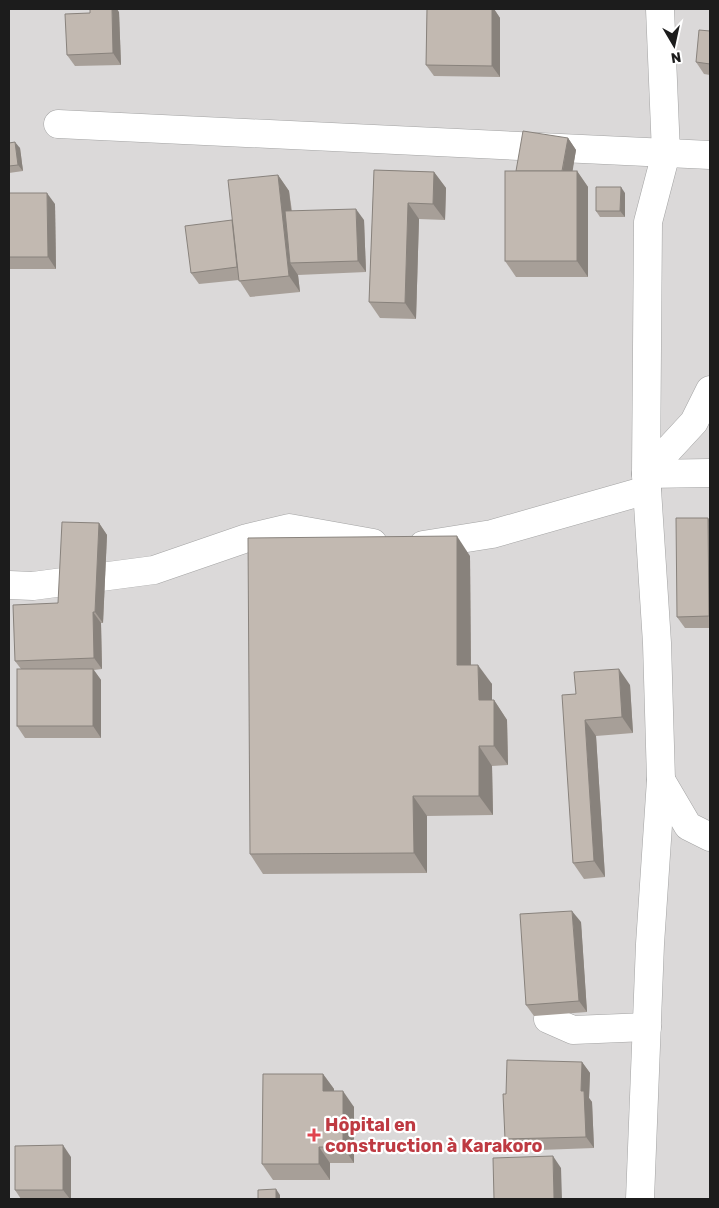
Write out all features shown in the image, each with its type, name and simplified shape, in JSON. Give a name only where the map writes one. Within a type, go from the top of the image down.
[{"type":"street","points":[[640,1199],[650,944],[661,780],[657,643],[646,482],[648,222],[666,153],[660,9]]},
{"type":"street","points":[[58,124],[710,155]]},
{"type":"street","points":[[646,482],[694,422],[710,390]]},
{"type":"street","points":[[9,585],[33,586],[154,570],[247,538],[289,528],[406,548],[492,534],[646,482],[710,473]]},
{"type":"street","points":[[661,780],[688,826],[710,837]]},
{"type":"street","points":[[548,1019],[574,1030],[647,1027]]},
{"type":"shaded area","points":[[9,9],[710,9],[710,1199],[9,1199]]},
{"type":"building","points":[[90,9],[112,9],[113,53],[67,55],[65,14],[90,13]]},
{"type":"building","points":[[427,9],[492,9],[492,66],[426,65]]},
{"type":"building","points":[[699,30],[710,31],[710,64],[696,62]]},
{"type":"building","points":[[523,131],[568,138],[562,171],[516,171]]},
{"type":"building","points":[[15,142],[18,165],[9,166],[9,143]]},
{"type":"building","points":[[374,170],[434,172],[433,204],[408,203],[405,303],[369,302]]},
{"type":"building","points":[[505,171],[577,171],[577,261],[505,261]]},
{"type":"building","points":[[278,175],[289,276],[239,281],[228,180]]},
{"type":"building","points":[[596,187],[621,187],[620,211],[596,211]]},
{"type":"building","points":[[9,193],[47,193],[48,257],[9,257]]},
{"type":"building","points":[[356,209],[358,261],[290,263],[285,211]]},
{"type":"building","points":[[232,220],[237,267],[191,273],[185,226]]},
{"type":"building","points":[[676,518],[708,518],[709,616],[677,617]]},
{"type":"building","points":[[62,522],[99,523],[95,612],[93,612],[94,658],[15,661],[13,605],[58,603]]},
{"type":"building","points":[[457,536],[457,665],[478,665],[479,700],[494,700],[494,746],[479,746],[479,796],[413,796],[414,853],[250,854],[248,538]]},
{"type":"building","points":[[17,669],[93,669],[93,726],[17,726]]},
{"type":"building","points":[[619,669],[622,717],[585,720],[594,861],[573,863],[562,695],[576,694],[574,672]]},
{"type":"building","points":[[572,911],[579,1001],[526,1005],[520,914]]},
{"type":"building","points":[[507,1060],[582,1062],[581,1091],[584,1091],[586,1137],[505,1139],[503,1094],[506,1094]]},
{"type":"building","name":"Hôpital en construction à Karakoro","points":[[263,1074],[323,1074],[323,1091],[343,1091],[343,1147],[319,1147],[319,1164],[262,1164]]},
{"type":"building","points":[[63,1145],[63,1190],[15,1190],[15,1146]]},
{"type":"building","points":[[553,1156],[554,1199],[494,1199],[493,1158]]},
{"type":"building","points":[[276,1189],[276,1199],[258,1199],[258,1190]]},
{"type":"place","name":"Hôpital en construction à Karakoro","points":[[314,1135]]}]
